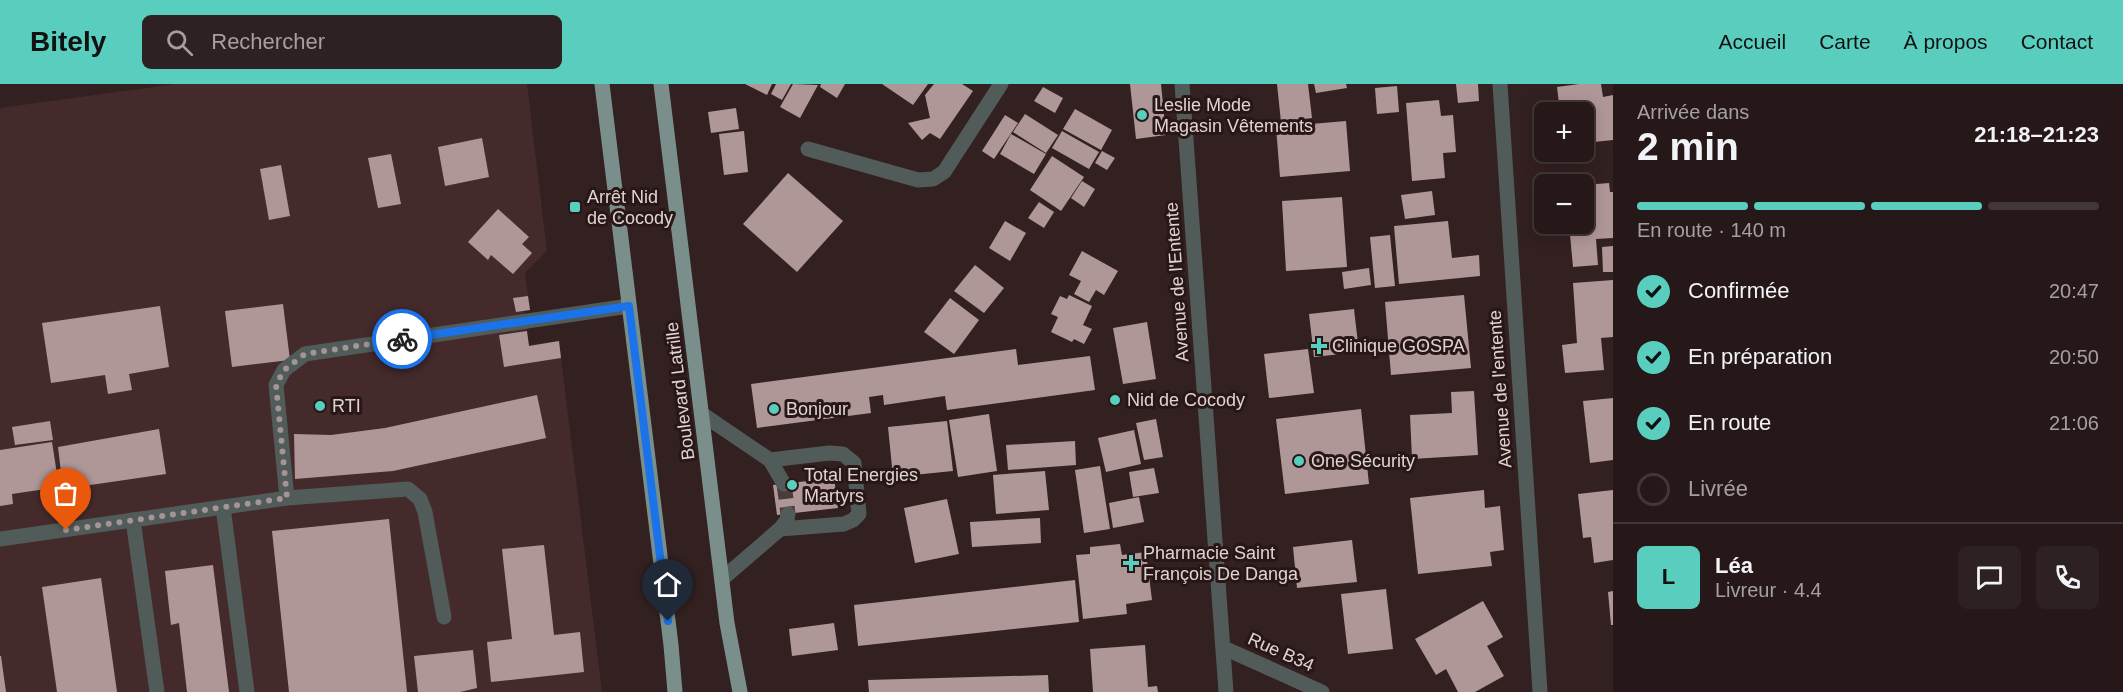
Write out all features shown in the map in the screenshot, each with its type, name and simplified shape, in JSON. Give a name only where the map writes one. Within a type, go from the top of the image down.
[{"type":"main road","points":[[602,84],[675,692]]},
{"type":"main road","name":"Boulevard Latrille","points":[[661,84],[722,579],[740,692]]},
{"type":"street","points":[[808,149],[918,180],[933,179],[944,172],[1001,84]]},
{"type":"street","name":"Avenue de l'Entente","points":[[1182,84],[1226,692]]},
{"type":"street","name":"Avenue de l'entente","points":[[1500,84],[1540,692]]},
{"type":"street","points":[[287,498],[276,385],[284,370],[305,354],[629,306]]},
{"type":"street","points":[[702,414],[770,460],[784,484]]},
{"type":"street","points":[[770,460],[829,453],[843,454],[854,463],[859,514],[853,520],[844,524],[780,529]]},
{"type":"street","points":[[0,539],[287,498],[408,489],[420,499],[425,512],[444,617]]},
{"type":"street","points":[[223,507],[247,692]]},
{"type":"street","points":[[722,579],[780,529],[787,520],[788,514]]},
{"type":"street","points":[[133,520],[157,692]]},
{"type":"street","name":"Rue B34","points":[[1224,648],[1322,692]]},
{"type":"shaded area","points":[[175,84],[527,84],[547,251],[525,273],[530,310],[524,311],[525,321],[529,345],[559,341],[602,692],[0,692],[0,108]]},
{"type":"building","points":[[745,84],[772,84],[767,95]]},
{"type":"building","points":[[776,84],[791,84],[782,100],[771,94]]},
{"type":"building","points":[[793,84],[818,85],[800,118],[780,107]]},
{"type":"building","points":[[821,84],[845,84],[837,98],[820,87]]},
{"type":"building","points":[[882,84],[928,84],[913,105]]},
{"type":"building","points":[[934,84],[962,84],[973,91],[940,139],[930,133],[922,140],[908,123],[930,118],[925,95]]},
{"type":"building","points":[[1130,84],[1161,84],[1166,135],[1136,139]]},
{"type":"building","points":[[1277,84],[1308,84],[1312,118],[1281,122]]},
{"type":"building","points":[[1314,84],[1346,84],[1347,88],[1316,93]]},
{"type":"building","points":[[1456,84],[1478,84],[1479,101],[1458,103]]},
{"type":"building","points":[[1601,84],[1603,97],[1613,95],[1613,140],[1594,142],[1594,102],[1559,102],[1557,87]]},
{"type":"building","points":[[1397,86],[1399,112],[1377,114],[1375,88]]},
{"type":"building","points":[[1043,87],[1063,98],[1055,113],[1034,101]]},
{"type":"building","points":[[1439,100],[1441,116],[1453,115],[1456,152],[1443,153],[1445,178],[1412,181],[1406,103]]},
{"type":"building","points":[[736,108],[739,129],[711,133],[708,112]]},
{"type":"building","points":[[1075,109],[1112,130],[1101,150],[1063,129]]},
{"type":"building","points":[[1025,114],[1058,135],[1046,153],[1013,132]]},
{"type":"building","points":[[1005,115],[1018,123],[994,159],[982,151]]},
{"type":"building","points":[[1346,121],[1350,171],[1280,177],[1276,127]]},
{"type":"building","points":[[744,131],[748,172],[724,175],[719,134]]},
{"type":"building","points":[[1062,131],[1099,152],[1089,169],[1052,148]]},
{"type":"building","points":[[1011,134],[1046,154],[1034,174],[1000,154]]},
{"type":"building","points":[[482,138],[489,177],[445,186],[438,147]]},
{"type":"building","points":[[1102,151],[1115,158],[1107,170],[1095,163]]},
{"type":"building","points":[[391,154],[401,204],[378,208],[368,158]]},
{"type":"building","points":[[1052,156],[1084,177],[1061,211],[1030,190]]},
{"type":"building","points":[[281,165],[290,216],[269,220],[260,169]]},
{"type":"building","points":[[788,173],[843,221],[797,272],[743,224]]},
{"type":"building","points":[[1082,181],[1095,189],[1084,207],[1071,198]]},
{"type":"building","points":[[1609,183],[1610,192],[1613,192],[1613,238],[1596,239],[1598,265],[1573,267],[1570,234],[1594,234],[1594,184]]},
{"type":"building","points":[[1432,191],[1435,215],[1405,219],[1401,195]]},
{"type":"building","points":[[1342,197],[1347,267],[1286,271],[1282,201]]},
{"type":"building","points":[[1039,202],[1054,212],[1044,228],[1028,218]]},
{"type":"building","points":[[498,209],[529,237],[522,244],[532,253],[513,274],[491,255],[488,260],[468,242]]},
{"type":"building","points":[[1005,221],[1026,233],[1010,261],[989,248]]},
{"type":"building","points":[[1448,221],[1452,258],[1479,255],[1480,276],[1399,284],[1394,226]]},
{"type":"building","points":[[1390,235],[1395,286],[1375,288],[1370,237]]},
{"type":"building","points":[[1613,246],[1613,272],[1603,272],[1602,247]]},
{"type":"building","points":[[1082,251],[1118,271],[1104,295],[1096,290],[1089,302],[1074,294],[1081,281],[1069,275]]},
{"type":"building","points":[[975,265],[1004,288],[984,313],[954,291]]},
{"type":"building","points":[[1369,268],[1371,285],[1344,289],[1342,272]]},
{"type":"building","points":[[1613,280],[1613,337],[1601,338],[1604,370],[1565,373],[1562,345],[1577,343],[1573,283]]},
{"type":"building","points":[[1069,295],[1092,306],[1083,325],[1092,329],[1084,344],[1074,339],[1072,342],[1051,332],[1058,317],[1051,314],[1060,296],[1067,299]]},
{"type":"building","points":[[1464,295],[1471,368],[1391,375],[1385,302]]},
{"type":"building","points":[[528,296],[530,310],[516,312],[513,298]]},
{"type":"building","points":[[950,298],[979,320],[954,354],[924,332]]},
{"type":"building","points":[[283,304],[290,360],[232,367],[225,311]]},
{"type":"building","points":[[160,306],[169,367],[129,374],[132,390],[108,394],[105,375],[51,383],[42,323]]},
{"type":"building","points":[[1354,309],[1359,352],[1314,357],[1309,314]]},
{"type":"building","points":[[1147,322],[1156,379],[1123,384],[1113,328]]},
{"type":"building","points":[[527,331],[529,346],[559,341],[561,358],[504,367],[499,335]]},
{"type":"building","points":[[1016,349],[1018,365],[1090,356],[1095,390],[947,410],[945,396],[884,405],[883,395],[869,397],[871,413],[757,428],[751,384]]},
{"type":"building","points":[[1308,349],[1314,393],[1269,398],[1264,354]]},
{"type":"building","points":[[1474,391],[1478,455],[1412,459],[1410,415],[1452,413],[1451,392]]},
{"type":"building","points":[[537,395],[546,438],[393,471],[295,479],[294,434],[331,435],[385,428]]},
{"type":"building","points":[[1613,398],[1613,460],[1590,463],[1583,401]]},
{"type":"building","points":[[1361,409],[1369,484],[1285,494],[1276,419]]},
{"type":"building","points":[[989,414],[997,471],[958,477],[949,420]]},
{"type":"building","points":[[1156,419],[1163,457],[1144,460],[1136,423]]},
{"type":"building","points":[[50,421],[53,440],[15,445],[12,427]]},
{"type":"building","points":[[947,421],[953,471],[893,477],[888,427]]},
{"type":"building","points":[[159,429],[166,474],[63,489],[58,447]]},
{"type":"building","points":[[1134,430],[1141,464],[1106,472],[1098,438]]},
{"type":"building","points":[[1075,441],[1076,465],[1008,470],[1006,445]]},
{"type":"building","points":[[52,442],[59,487],[12,494],[13,504],[0,506],[0,450]]},
{"type":"building","points":[[1100,466],[1110,529],[1084,533],[1075,470]]},
{"type":"building","points":[[1154,468],[1159,493],[1133,497],[1129,472]]},
{"type":"building","points":[[1045,471],[1049,510],[996,514],[993,475]]},
{"type":"building","points":[[834,478],[838,508],[777,515],[773,485]]},
{"type":"building","points":[[1484,490],[1485,508],[1500,506],[1504,550],[1490,552],[1492,566],[1418,574],[1410,498]]},
{"type":"building","points":[[1613,490],[1613,560],[1594,563],[1591,537],[1583,538],[1578,494]]},
{"type":"building","points":[[1139,497],[1144,522],[1113,528],[1109,503]]},
{"type":"building","points":[[947,499],[959,554],[915,563],[904,508]]},
{"type":"building","points":[[1040,518],[1041,543],[972,547],[970,522]]},
{"type":"building","points":[[389,519],[407,692],[289,692],[272,531]]},
{"type":"building","points":[[1352,540],[1357,582],[1297,588],[1293,547]]},
{"type":"building","points":[[1120,544],[1122,555],[1146,552],[1152,600],[1126,604],[1127,614],[1083,619],[1076,555],[1090,554],[1090,547]]},
{"type":"building","points":[[544,545],[554,635],[580,632],[584,672],[491,682],[487,642],[512,639],[502,549]]},
{"type":"building","points":[[213,565],[229,692],[187,692],[179,623],[171,625],[165,571]]},
{"type":"building","points":[[101,578],[117,692],[57,692],[42,587]]},
{"type":"building","points":[[1075,580],[1079,622],[858,646],[854,605]]},
{"type":"building","points":[[1386,589],[1393,649],[1348,654],[1341,594]]},
{"type":"building","points":[[1613,591],[1613,625],[1611,625],[1608,592]]},
{"type":"building","points":[[1483,601],[1503,637],[1487,646],[1504,676],[1475,692],[1458,692],[1446,669],[1436,675],[1415,639]]},
{"type":"building","points":[[834,623],[838,650],[792,656],[789,629]]},
{"type":"building","points":[[1145,645],[1148,687],[1157,686],[1158,692],[1093,692],[1090,649]]},
{"type":"building","points":[[473,650],[477,688],[460,692],[418,692],[414,656]]},
{"type":"building","points":[[1,656],[6,692],[0,692]]},
{"type":"building","points":[[1048,675],[1049,692],[869,692],[868,680]]},
{"type":"tunnel","points":[[784,484],[788,514]]},
{"type":"way so far","points":[[66,530],[287,498],[276,385],[284,370],[305,354],[402,339]]},
{"type":"place","name":"Leslie Mode Magasin Vêtements","points":[[1142,115]]},
{"type":"place","name":"Arrêt Nid de Cocody","points":[[575,207]]},
{"type":"place","name":"Clinique GOSPA","points":[[1319,346]]},
{"type":"place","name":"Nid de Cocody","points":[[1115,400]]},
{"type":"place","name":"RTI","points":[[320,406]]},
{"type":"place","name":"Bonjour","points":[[774,409]]},
{"type":"place","name":"One Sécurity","points":[[1299,461]]},
{"type":"place","name":"Total Energies Martyrs","points":[[792,485]]},
{"type":"place","name":"Pharmacie Saint François De Danga","points":[[1131,563]]},
{"type":"route","points":[[402,339],[629,306],[668,621]]}]
